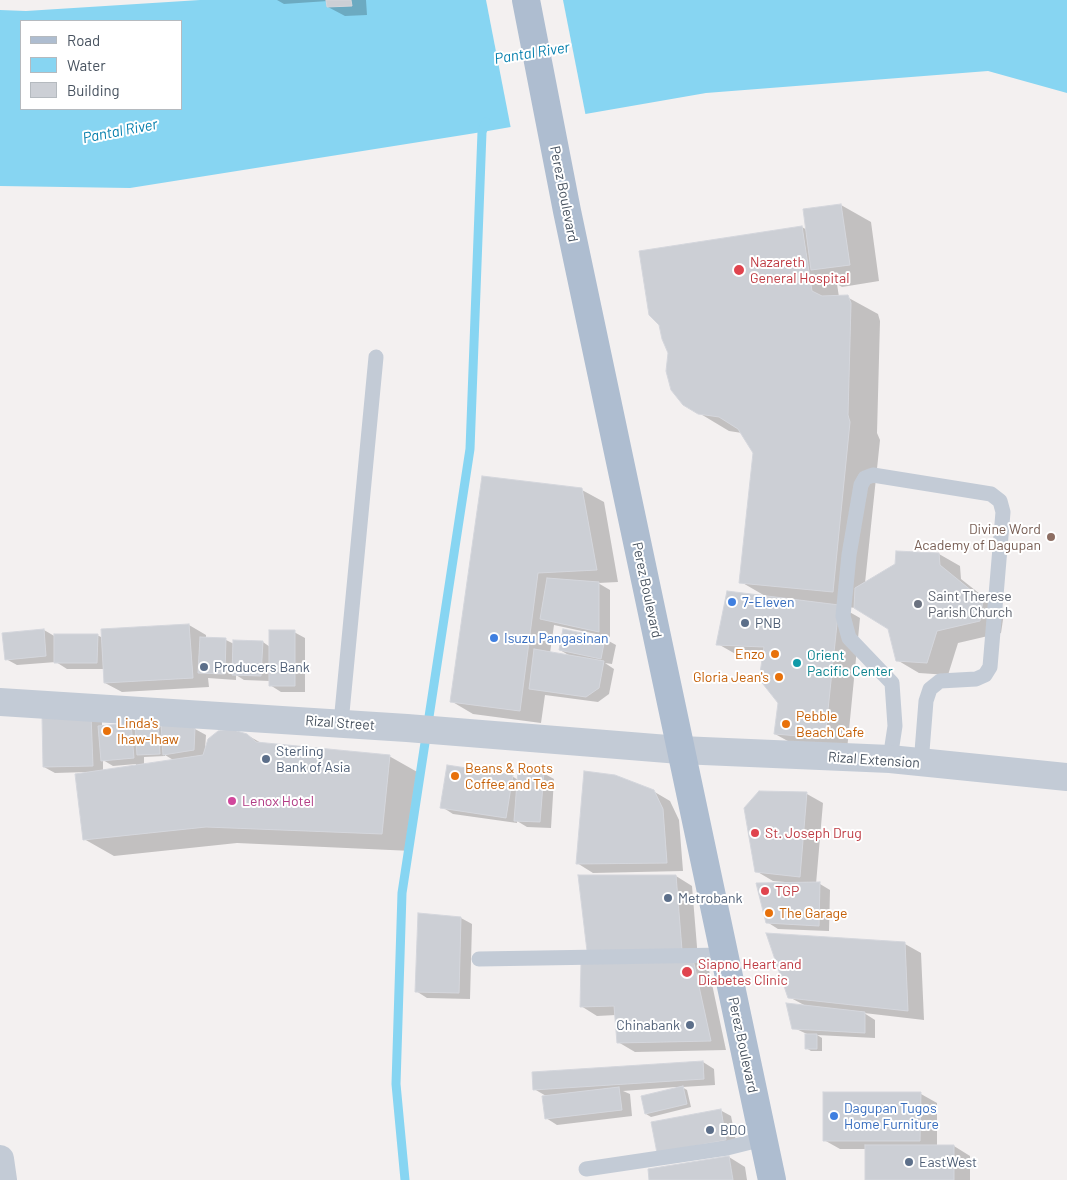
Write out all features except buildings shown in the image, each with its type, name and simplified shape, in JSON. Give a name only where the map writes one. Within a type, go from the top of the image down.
[{"type":"main road","name":"Perez Boulevard","points":[[526,0],[567,211],[772,1180]]},
{"type":"street","name":"Rizal Street","points":[[0,702],[341,723],[680,750]]},
{"type":"street","name":"Rizal Extension","points":[[680,750],[890,760],[1067,777]]},
{"type":"street","points":[[0,1159],[3,1180]]},
{"type":"lane","points":[[341,723],[376,357]]},
{"type":"lane","points":[[890,760],[895,726],[892,684],[849,638],[844,616],[848,555],[861,485],[865,478],[874,475],[991,494],[1000,500],[1003,512],[990,667],[985,675],[976,679],[940,680],[930,689],[926,700],[920,764]]},
{"type":"lane","points":[[479,959],[724,955]]},
{"type":"lane","points":[[586,1169],[727,1148],[762,1139]]},
{"type":"water","name":"Pantal River","points":[[200,0],[1067,0],[1067,93],[988,71],[706,93],[482,132],[130,188],[0,186],[0,10],[26,11]]},
{"type":"pier","points":[[486,0],[563,0],[586,117],[511,129]]},
{"type":"waterway","points":[[405,1180],[396,1084],[402,893],[470,449],[482,132],[486,122]]},
{"type":"place","name":"Nazareth General Hospital","points":[[739,270]]},
{"type":"place","name":"Divine Word Academy of Dagupan","points":[[1051,537]]},
{"type":"place","name":"7-Eleven","points":[[732,602]]},
{"type":"place","name":"Saint Therese Parish Church","points":[[918,604]]},
{"type":"place","name":"PNB","points":[[745,623]]},
{"type":"place","name":"Isuzu Pangasinan","points":[[494,638]]},
{"type":"place","name":"Enzo","points":[[775,654]]},
{"type":"place","name":"Orient Pacific Center","points":[[797,663]]},
{"type":"place","name":"Producers Bank","points":[[204,667]]},
{"type":"place","name":"Gloria Jean's","points":[[779,677]]},
{"type":"place","name":"Pebble Beach Cafe","points":[[786,724]]},
{"type":"place","name":"Linda's Ihaw-Ihaw","points":[[107,731]]},
{"type":"place","name":"Sterling Bank of Asia","points":[[266,759]]},
{"type":"place","name":"Beans & Roots Coffee and Tea","points":[[455,776]]},
{"type":"place","name":"Lenox Hotel","points":[[232,801]]},
{"type":"place","name":"St. Joseph Drug","points":[[755,833]]},
{"type":"place","name":"TGP","points":[[765,891]]},
{"type":"place","name":"Metrobank","points":[[668,898]]},
{"type":"place","name":"The Garage","points":[[769,913]]},
{"type":"place","name":"Siapno Heart and Diabetes Clinic","points":[[687,972]]},
{"type":"place","name":"Chinabank","points":[[690,1025]]},
{"type":"place","name":"Dagupan Tugos Home Furniture","points":[[834,1116]]},
{"type":"place","name":"BDO","points":[[710,1130]]},
{"type":"place","name":"EastWest","points":[[909,1162]]}]
